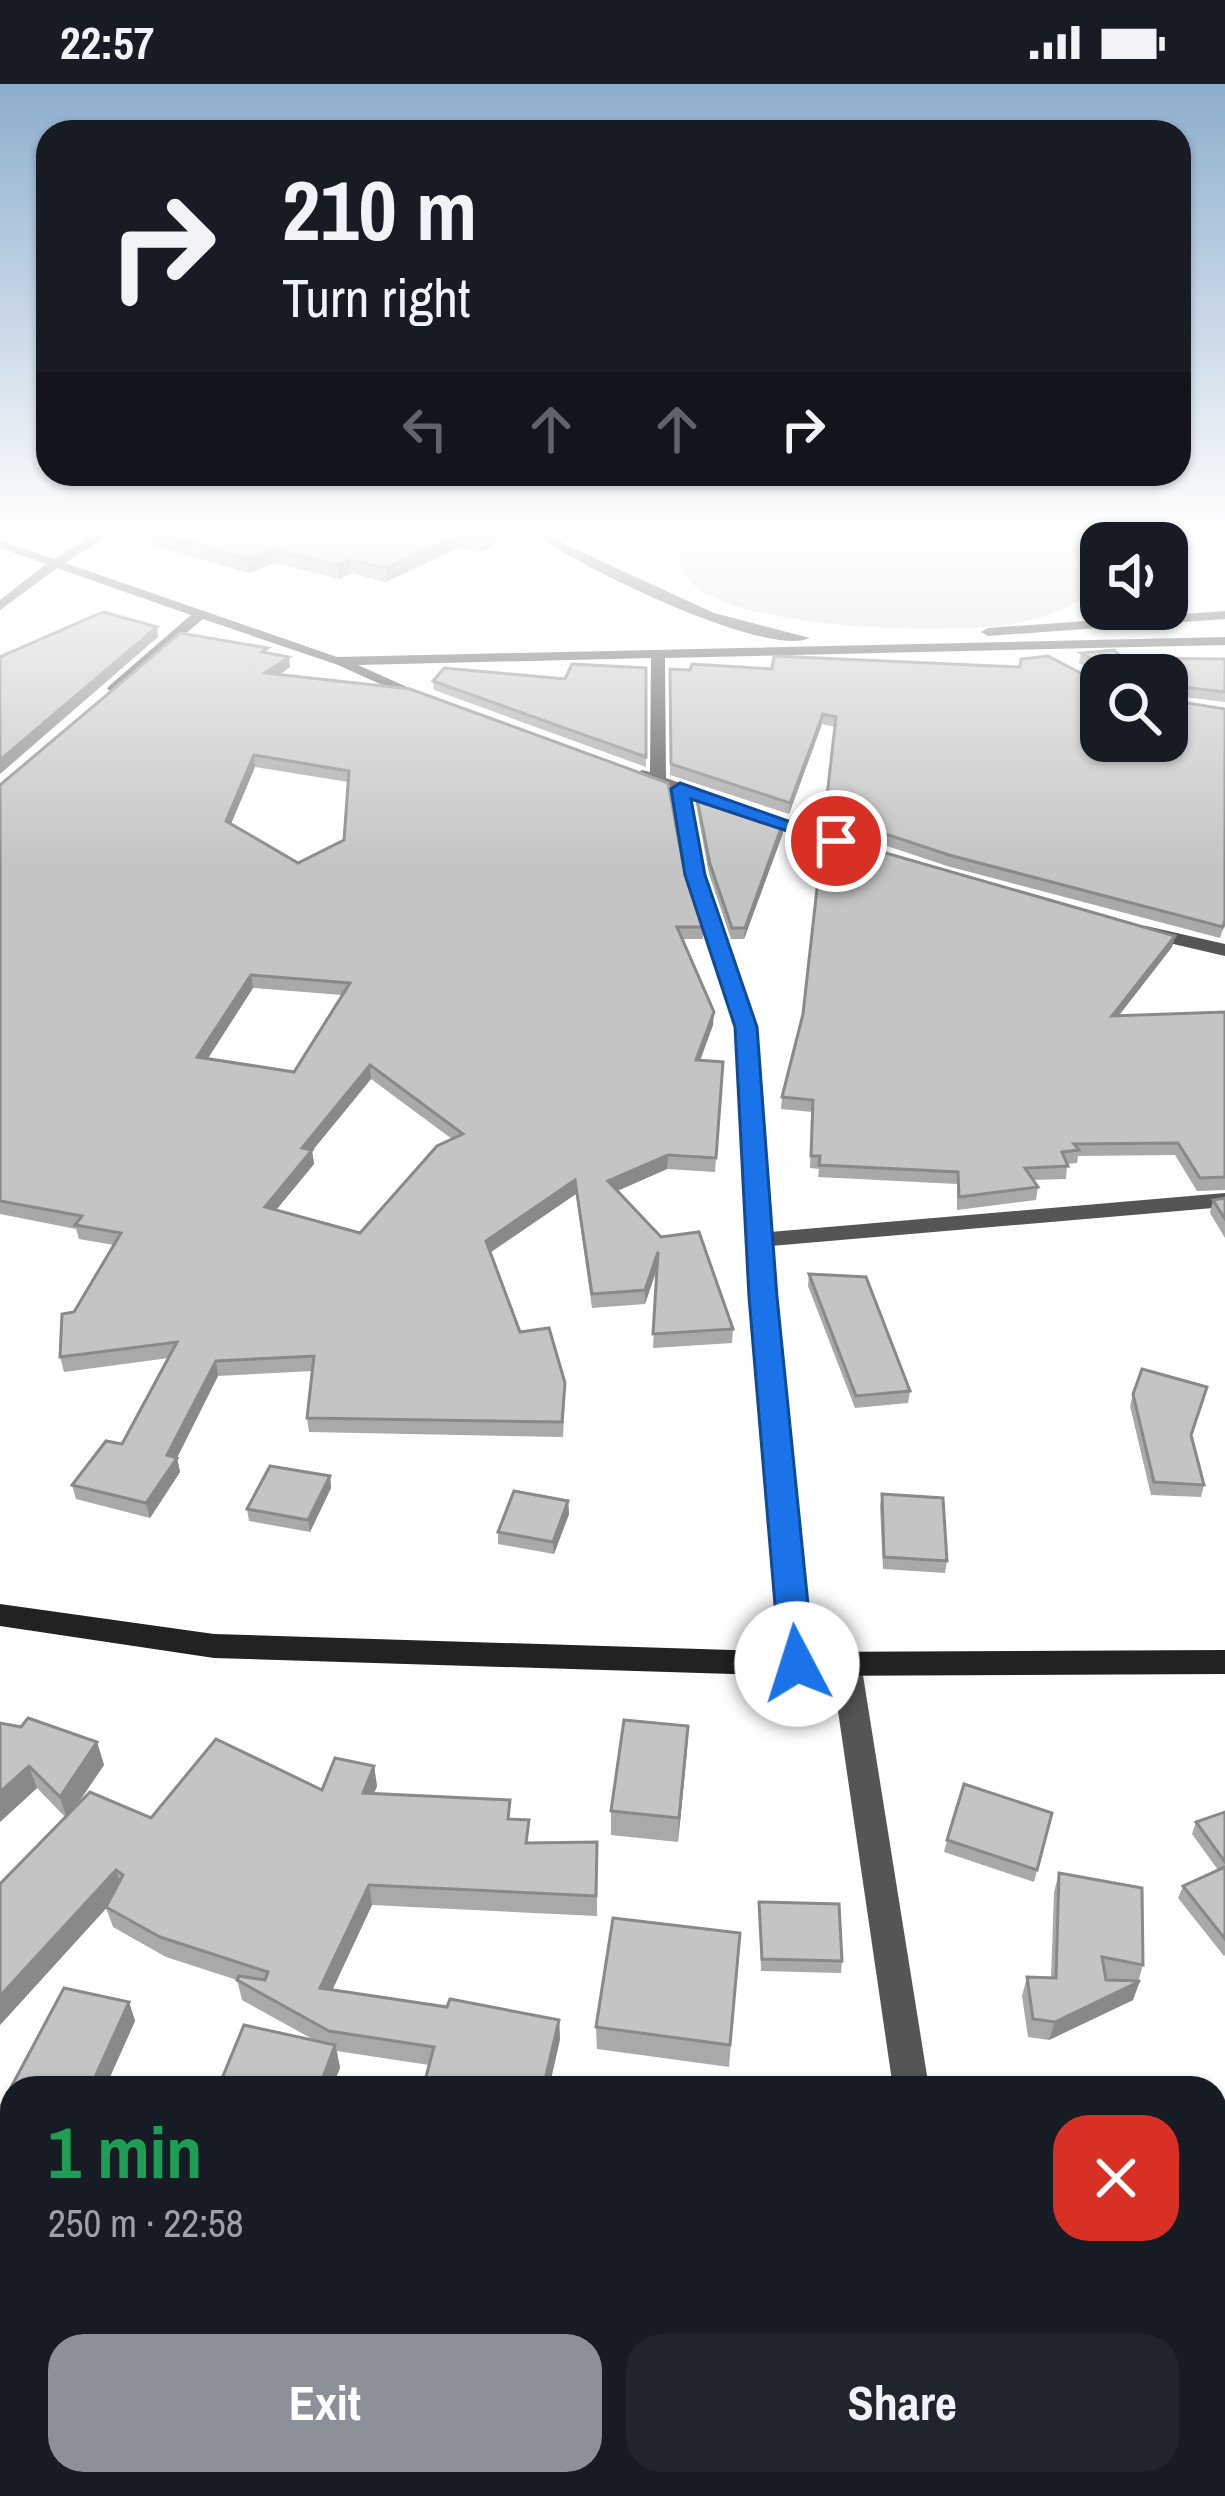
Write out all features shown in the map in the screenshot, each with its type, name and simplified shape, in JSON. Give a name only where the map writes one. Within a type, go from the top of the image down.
[{"type":"street","points":[[108,694],[167,643]]},
{"type":"street","points":[[279,643],[336,661],[445,709]]},
{"type":"street","points":[[1025,643],[1048,658]]},
{"type":"street","points":[[336,661],[1141,643]]},
{"type":"street","points":[[658,656],[669,785],[746,1027],[797,1664]]},
{"type":"street","points":[[615,766],[863,849]]},
{"type":"street","points":[[1122,926],[1225,950]]},
{"type":"street","points":[[761,1240],[1225,1200]]},
{"type":"street","points":[[0,1615],[214,1646],[797,1664],[1225,1662]]},
{"type":"street","points":[[846,1663],[909,2076]]},
{"type":"building","points":[[33,643],[139,643],[0,760],[0,657]]},
{"type":"building","points":[[169,643],[236,643],[268,648],[262,652],[289,657],[265,673],[410,689],[668,783],[683,863],[703,927],[677,927],[714,1012],[696,1060],[723,1062],[716,1158],[668,1155],[608,1181],[661,1237],[699,1232],[733,1329],[653,1334],[658,1252],[645,1290],[592,1294],[575,1180],[486,1241],[520,1332],[549,1328],[565,1383],[562,1422],[307,1418],[314,1356],[216,1361],[167,1455],[177,1458],[146,1503],[72,1485],[106,1441],[122,1444],[177,1342],[60,1357],[62,1314],[74,1312],[121,1233],[75,1225],[82,1216],[0,1201],[0,785]],"holes":[[[254,755],[349,771],[344,840],[298,863],[226,821]],[[251,975],[350,983],[294,1072],[197,1057]],[[370,1065],[463,1134],[437,1146],[360,1233],[265,1207],[312,1150],[302,1148]]]},
{"type":"building","points":[[1114,650],[1118,654],[1083,654]]},
{"type":"building","points":[[774,656],[1020,667],[1021,659],[1048,656],[1080,673],[1080,762],[1188,762],[1188,703],[1225,709],[1223,927],[949,855],[825,814],[836,717],[823,714],[790,803],[671,764],[670,669],[690,670],[692,664],[772,669]]},
{"type":"building","points":[[1188,659],[1225,659],[1225,692],[1188,688]]},
{"type":"building","points":[[572,664],[646,668],[646,757],[433,681],[444,668],[565,679]]},
{"type":"building","points":[[696,794],[783,823],[745,928],[732,928],[710,864]]},
{"type":"building","points":[[823,835],[1175,936],[1112,1016],[1225,1012],[1225,1177],[1200,1178],[1178,1143],[1074,1144],[1079,1150],[1062,1152],[1068,1166],[1025,1168],[1038,1187],[959,1197],[958,1172],[819,1165],[820,1156],[811,1156],[813,1100],[782,1097],[803,1014]]},
{"type":"building","points":[[1225,1198],[1225,1219],[1213,1200]]},
{"type":"building","points":[[809,1274],[866,1277],[910,1391],[856,1396]]},
{"type":"building","points":[[1142,1369],[1207,1387],[1191,1435],[1204,1485],[1154,1482],[1133,1394]]},
{"type":"building","points":[[270,1466],[330,1476],[308,1520],[247,1509]]},
{"type":"building","points":[[514,1491],[568,1501],[553,1542],[498,1532]]},
{"type":"building","points":[[882,1494],[943,1498],[947,1561],[884,1557]]},
{"type":"building","points":[[28,1718],[97,1742],[60,1797],[29,1766],[0,1792],[0,1723],[21,1727]]},
{"type":"building","points":[[624,1720],[688,1726],[679,1818],[611,1811]]},
{"type":"building","points":[[216,1739],[322,1790],[335,1758],[374,1766],[363,1793],[510,1800],[508,1819],[529,1820],[526,1843],[597,1842],[596,1896],[369,1885],[320,1988],[447,2007],[450,1999],[559,2020],[546,2076],[426,2076],[434,2047],[329,2031],[237,1980],[239,1976],[265,1980],[268,1972],[160,1937],[106,1907],[123,1875],[116,1870],[0,1996],[0,1884],[90,1792],[151,1818]]},
{"type":"building","points":[[964,1784],[1052,1813],[1037,1870],[947,1840]]},
{"type":"building","points":[[1225,1812],[1225,1862],[1196,1822]]},
{"type":"building","points":[[1225,1867],[1225,1939],[1183,1886]]},
{"type":"building","points":[[1059,1873],[1142,1888],[1143,1965],[1102,1957],[1106,1980],[1140,1981],[1055,2022],[1033,2019],[1027,1977],[1056,1978]]},
{"type":"building","points":[[759,1902],[839,1904],[842,1961],[762,1959]]},
{"type":"building","points":[[613,1918],[740,1933],[730,2045],[596,2027]]},
{"type":"building","points":[[64,1988],[129,2002],[95,2076],[17,2076]]},
{"type":"building","points":[[244,2025],[335,2045],[323,2076],[223,2076]]},
{"type":"route","points":[[797,1664],[763,1297],[746,1027],[695,875],[680,789],[836,841]]}]
